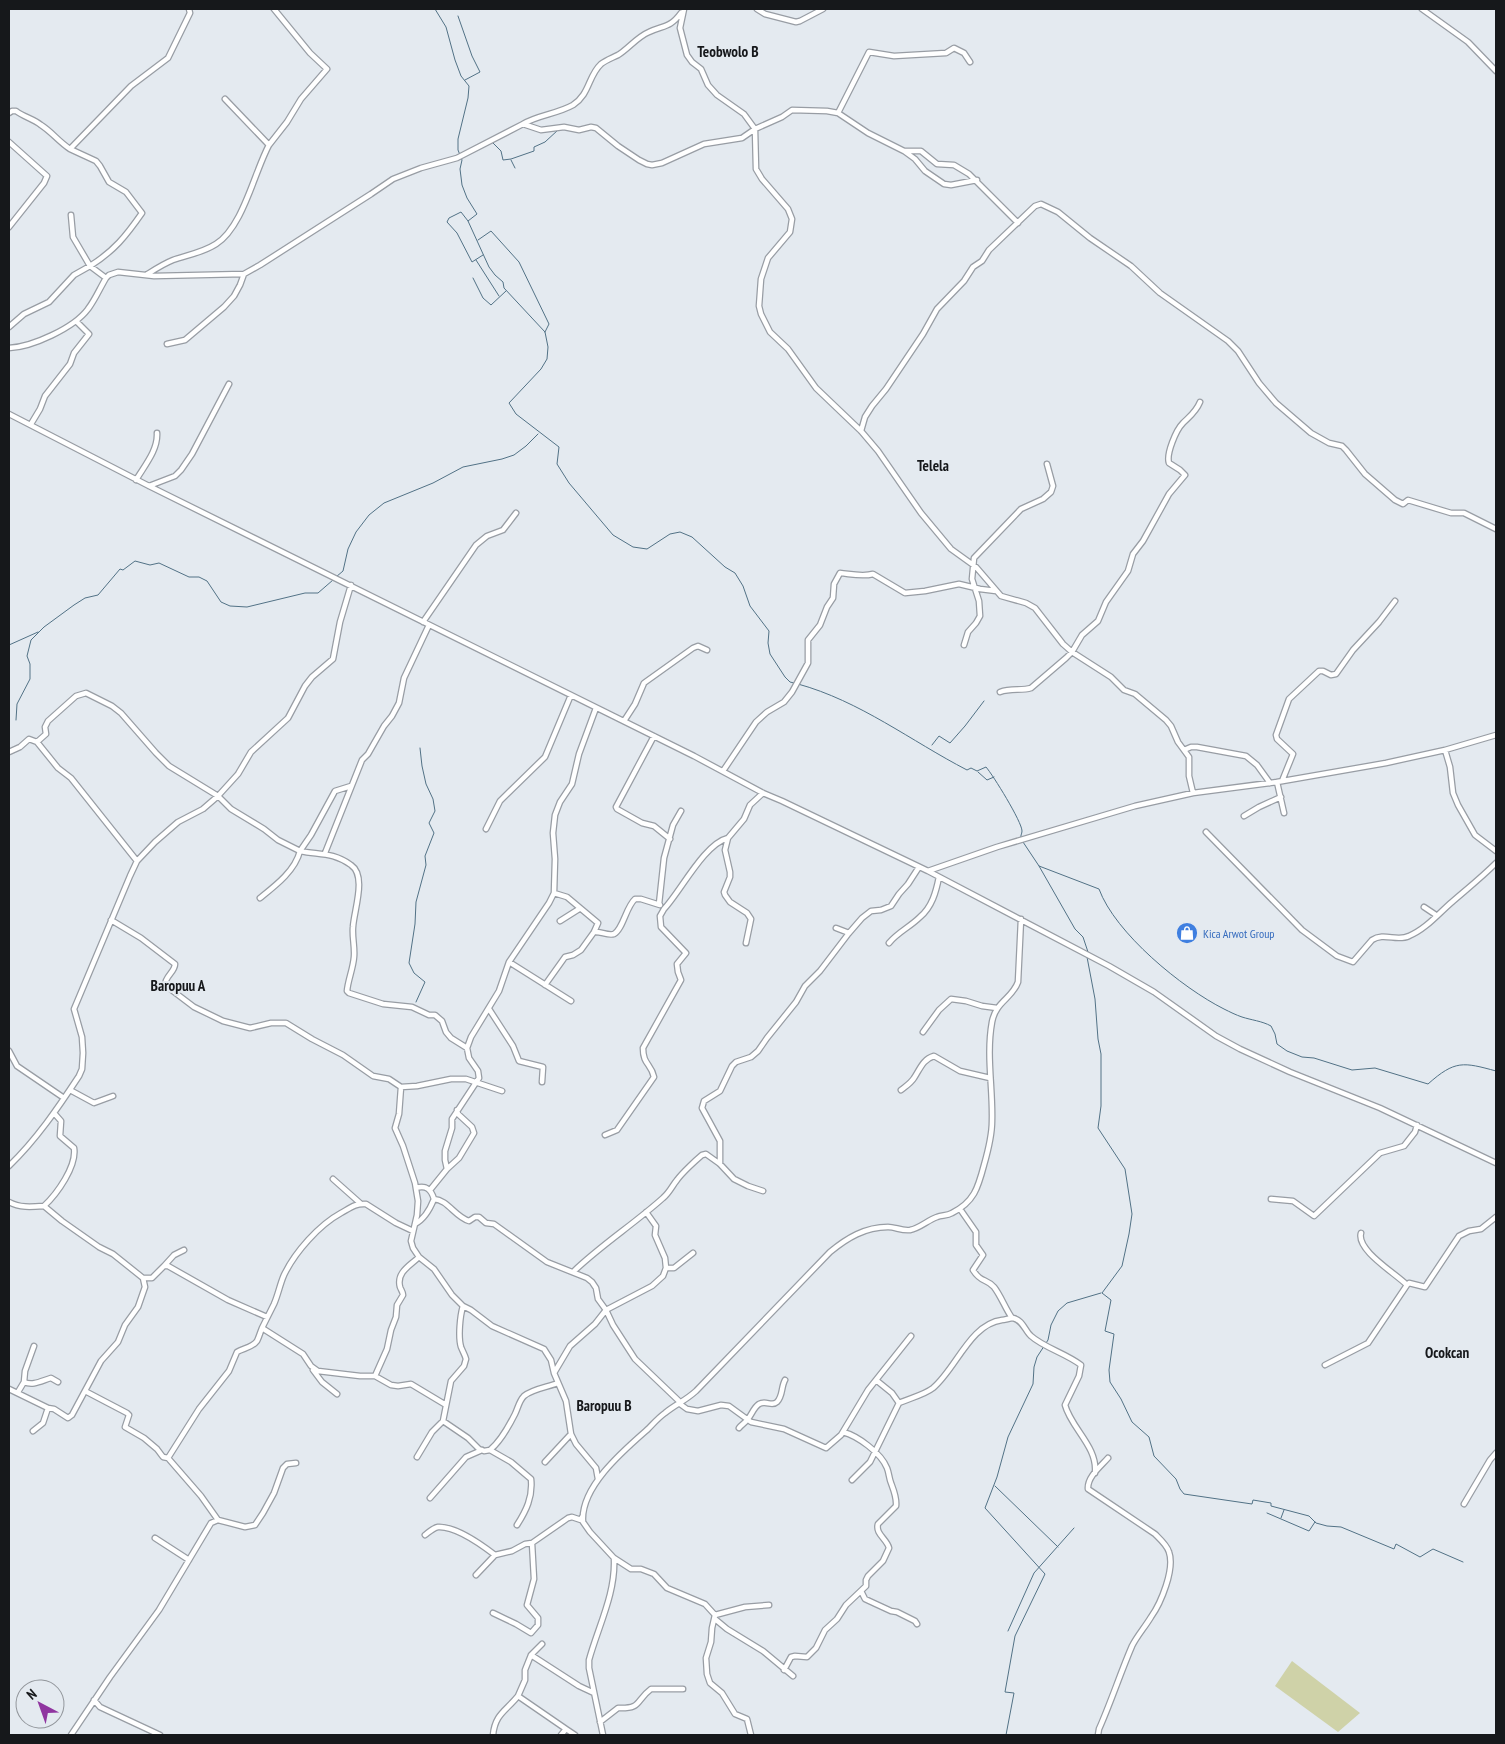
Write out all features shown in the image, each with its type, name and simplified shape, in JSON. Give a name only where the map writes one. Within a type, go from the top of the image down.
[{"type":"street","points":[[70,149],[131,86],[168,58],[190,13],[189,9]]},
{"type":"street","points":[[146,275],[172,260],[208,248],[223,240],[230,232],[269,145],[287,122],[301,99],[327,69],[310,53],[274,9]]},
{"type":"street","points":[[756,9],[769,16],[796,22],[823,9]]},
{"type":"street","points":[[1422,9],[1468,42],[1496,71]]},
{"type":"street","points":[[9,348],[19,348],[59,331],[76,321],[88,310],[106,278],[118,272],[154,276],[244,274],[260,266],[392,179],[458,158],[532,119],[556,113],[576,103],[585,92],[602,63],[617,56],[648,32],[666,27],[678,18],[684,10]]},
{"type":"street","points":[[684,10],[680,28],[687,55],[692,62],[702,69],[708,86],[717,95],[744,114],[756,129],[756,169],[762,179],[788,209],[792,219],[790,232],[768,258],[760,290],[760,314],[770,332],[788,349],[816,388],[861,431],[883,458],[931,526],[951,549],[978,569],[1004,597],[1026,603],[1035,608],[1072,652],[1111,677],[1124,690],[1136,694],[1166,720],[1190,759],[1189,774],[1193,793]]},
{"type":"street","points":[[838,113],[869,52],[894,56],[946,53],[954,48],[964,53],[970,62]]},
{"type":"street","points":[[225,99],[269,145]]},
{"type":"street","points":[[523,124],[541,130],[564,127],[579,130],[591,127],[596,128],[639,160],[652,164],[662,163],[704,144],[742,138],[792,110],[838,113],[868,134],[904,151],[915,159],[925,171],[944,184],[951,185],[977,180]]},
{"type":"street","points":[[9,113],[16,111],[42,125],[59,142],[96,161],[108,182],[126,192],[142,213],[126,237],[107,255],[74,275],[49,302],[24,314],[9,327]]},
{"type":"street","points":[[9,142],[47,176],[44,183],[9,227]]},
{"type":"street","points":[[904,151],[922,151],[937,164],[954,165],[969,174],[1018,223]]},
{"type":"street","points":[[861,431],[865,417],[923,334],[937,309],[964,281],[973,267],[982,261],[989,250],[1037,204],[1041,204],[1054,209],[1090,238],[1131,266],[1160,293],[1228,341],[1238,351],[1259,383],[1276,403],[1311,433],[1330,444],[1342,446],[1365,474],[1395,500],[1403,504],[1408,500],[1451,513],[1464,513],[1496,529]]},
{"type":"street","points":[[71,215],[73,237],[90,266],[106,278]]},
{"type":"street","points":[[167,344],[185,340],[215,315],[234,296],[244,274]]},
{"type":"street","points":[[31,424],[40,410],[45,396],[70,364],[74,353],[89,334],[76,321]]},
{"type":"street","points":[[148,486],[175,476],[181,470],[192,454],[229,384]]},
{"type":"street","points":[[1000,692],[1012,689],[1029,689],[1072,652],[1082,635],[1098,621],[1106,602],[1128,570],[1133,554],[1169,494],[1185,475],[1169,463],[1168,457],[1180,427],[1197,410],[1200,402]]},
{"type":"street","points":[[9,414],[148,486],[654,736],[762,793],[782,800],[928,871],[1131,978],[1176,1006],[1216,1036],[1240,1049],[1290,1072],[1353,1096],[1496,1163]]},
{"type":"street","points":[[136,480],[158,441],[157,433]]},
{"type":"street","points":[[964,644],[968,632],[980,616],[979,602],[972,579],[975,556],[1022,508],[1051,492],[1053,486],[1048,464]]},
{"type":"street","points":[[423,622],[476,545],[482,538],[503,530],[516,513]]},
{"type":"street","points":[[723,771],[756,722],[767,712],[784,702],[792,692],[808,663],[808,640],[820,625],[827,607],[833,598],[834,584],[840,573],[864,576],[873,574],[905,593],[959,584],[996,590]]},
{"type":"street","points":[[9,1166],[54,1113],[82,1069],[82,1037],[74,1009],[137,861],[178,822],[203,809],[218,796],[238,774],[251,752],[288,718],[305,686],[332,659],[351,585]]},
{"type":"street","points":[[1284,813],[1281,808],[1280,782],[1293,754],[1277,739],[1276,735],[1289,700],[1319,671],[1331,675],[1336,674],[1353,650],[1379,622],[1395,601]]},
{"type":"street","points":[[325,853],[362,760],[371,750],[395,710],[404,678],[429,625]]},
{"type":"street","points":[[624,722],[635,704],[644,683],[693,648],[698,646],[707,650]]},
{"type":"street","points":[[37,742],[46,734],[45,727],[48,721],[76,696],[86,693],[112,706],[121,713],[169,766],[218,796],[231,809],[278,840],[300,851],[315,855],[325,853],[352,866],[359,880],[352,929],[355,956],[347,991],[383,1004],[404,1005],[429,1015],[435,1015],[442,1021],[446,1032],[467,1048]]},
{"type":"street","points":[[486,828],[500,801],[545,757],[570,695]]},
{"type":"street","points":[[447,1170],[444,1160],[452,1128],[452,1119],[479,1078],[478,1071],[469,1058],[467,1048],[499,991],[509,962],[549,903],[554,892],[555,858],[553,833],[555,815],[560,802],[572,784],[579,754],[596,708]]},
{"type":"street","points":[[928,871],[1050,830],[1135,806],[1193,793],[1280,782],[1386,763],[1444,750],[1496,735]]},
{"type":"street","points":[[654,736],[616,807],[642,823],[654,826],[670,839]]},
{"type":"street","points":[[9,752],[20,747],[29,739],[37,742],[58,768],[71,778],[137,861]]},
{"type":"street","points":[[1184,750],[1197,747],[1246,756],[1257,765],[1270,783]]},
{"type":"street","points":[[1444,750],[1450,767],[1453,793],[1458,805],[1475,835],[1496,851]]},
{"type":"street","points":[[260,898],[284,878],[298,858],[300,851],[335,791],[351,786]]},
{"type":"street","points":[[746,942],[752,922],[751,917],[730,902],[724,892],[730,877],[725,850],[728,838],[744,820],[750,805],[762,793]]},
{"type":"street","points":[[1244,816],[1259,806],[1281,797]]},
{"type":"street","points":[[659,904],[663,867],[675,820],[681,811]]},
{"type":"street","points":[[1206,832],[1265,890],[1302,930],[1337,956],[1353,962],[1376,937],[1408,937],[1418,931],[1496,863]]},
{"type":"street","points":[[605,1135],[618,1130],[654,1077],[651,1068],[643,1058],[643,1048],[681,980],[677,964],[686,953],[661,927],[660,916],[700,861],[720,841],[728,838]]},
{"type":"street","points":[[720,1164],[720,1141],[702,1108],[704,1101],[720,1090],[736,1062],[751,1057],[758,1051],[766,1038],[796,1002],[802,990],[820,971],[849,933],[869,912],[886,909],[891,906],[919,868]]},
{"type":"street","points":[[889,943],[898,933],[920,918],[928,909],[935,894],[939,877]]},
{"type":"street","points":[[545,984],[565,957],[581,950],[594,932],[598,922],[579,909],[567,897],[554,892]]},
{"type":"street","points":[[594,932],[611,935],[615,933],[619,929],[633,899],[641,898],[659,904],[664,909]]},
{"type":"street","points":[[1424,907],[1436,915]]},
{"type":"street","points":[[560,921],[579,909]]},
{"type":"street","points":[[793,1676],[763,1651],[727,1629],[705,1604],[667,1588],[654,1574],[641,1569],[631,1569],[614,1558],[583,1522],[582,1517],[585,1503],[598,1481],[618,1456],[662,1414],[681,1403],[696,1391],[815,1266],[845,1240],[860,1232],[882,1227],[907,1231],[913,1229],[937,1217],[960,1209],[975,1194],[988,1148],[992,1121],[990,1041],[992,1023],[997,1008],[1014,991],[1018,982],[1021,919]]},
{"type":"street","points":[[111,920],[141,938],[175,964],[175,967],[165,981],[165,985],[194,1007],[214,1018],[250,1028],[286,1022],[312,1040],[343,1055],[373,1076],[389,1079],[401,1086],[417,1086],[451,1079],[466,1079],[502,1091]]},
{"type":"street","points":[[836,928],[849,933]]},
{"type":"street","points":[[509,962],[571,1001]]},
{"type":"street","points":[[923,1032],[939,1010],[951,999],[997,1008]]},
{"type":"street","points":[[489,1009],[513,1046],[519,1061],[544,1067],[542,1082]]},
{"type":"street","points":[[9,1051],[17,1066],[64,1098]]},
{"type":"street","points":[[901,1090],[914,1079],[924,1062],[934,1056],[960,1071],[990,1078]]},
{"type":"street","points":[[401,1086],[395,1128],[403,1146],[418,1201],[411,1241],[413,1248],[434,1270],[452,1295],[463,1306],[492,1326],[544,1349],[551,1360],[554,1373],[566,1400],[571,1434],[576,1444],[596,1468],[598,1481]]},
{"type":"street","points":[[70,1090],[94,1103],[113,1096]]},
{"type":"street","points":[[430,1190],[459,1158],[474,1133],[474,1130],[458,1114],[457,1110]]},
{"type":"street","points":[[9,1202],[16,1206],[44,1206],[55,1194],[68,1172],[75,1154],[71,1145],[60,1136],[60,1121],[54,1113]]},
{"type":"street","points":[[1271,1199],[1293,1200],[1314,1216],[1375,1156],[1382,1151],[1398,1149],[1404,1146],[1415,1132],[1417,1125]]},
{"type":"street","points":[[573,1272],[671,1191],[678,1178],[702,1155],[706,1154],[720,1164],[734,1179],[763,1191]]},
{"type":"street","points":[[333,1180],[360,1203],[372,1207],[413,1231]]},
{"type":"street","points":[[416,1188],[424,1187],[430,1190],[434,1199]]},
{"type":"street","points":[[415,1224],[425,1216],[434,1199]]},
{"type":"street","points":[[434,1199],[440,1200],[459,1216],[467,1220],[479,1217],[486,1222],[494,1224],[547,1262],[587,1278],[592,1282],[612,1325],[635,1360],[687,1409],[698,1411],[721,1405],[729,1406],[748,1420],[794,1432],[808,1441],[826,1448],[836,1441],[843,1432],[868,1390],[911,1336]]},
{"type":"street","points":[[168,1458],[199,1410],[228,1371],[237,1352],[252,1346],[256,1342],[275,1303],[285,1274],[301,1249],[335,1217],[360,1203]]},
{"type":"street","points":[[44,1206],[98,1248],[113,1254],[143,1278],[152,1278],[174,1255],[184,1250]]},
{"type":"street","points":[[960,1209],[976,1232],[976,1245],[983,1255],[973,1270],[978,1278],[988,1282],[994,1288],[1012,1318],[1025,1326],[1034,1338],[1081,1364],[1079,1376],[1065,1405],[1090,1449],[1095,1473]]},
{"type":"street","points":[[554,1373],[570,1346],[595,1324],[606,1310],[652,1286],[663,1276],[666,1268],[665,1258],[655,1235],[656,1226],[646,1212]]},
{"type":"street","points":[[1361,1232],[1360,1240],[1370,1254],[1407,1284],[1425,1287],[1459,1236],[1469,1231],[1481,1229],[1496,1217]]},
{"type":"street","points":[[666,1268],[674,1268],[692,1253]]},
{"type":"street","points":[[375,1376],[387,1349],[390,1330],[396,1317],[397,1305],[403,1295],[400,1285],[402,1272],[419,1256]]},
{"type":"street","points":[[164,1266],[174,1268],[228,1300],[267,1317]]},
{"type":"street","points":[[9,1389],[48,1408],[54,1409],[68,1418],[72,1416],[101,1361],[118,1342],[125,1325],[138,1307],[145,1288],[143,1278]]},
{"type":"street","points":[[1325,1366],[1368,1342],[1407,1284]]},
{"type":"street","points":[[417,1457],[432,1432],[442,1421],[451,1381],[464,1366],[466,1359],[461,1346],[460,1335],[462,1320],[460,1315],[463,1306]]},
{"type":"street","points":[[852,1480],[863,1470],[875,1452],[899,1403],[932,1389],[940,1382],[969,1342],[982,1328],[995,1320],[1012,1318]]},
{"type":"street","points":[[262,1328],[303,1354],[322,1382],[336,1394]]},
{"type":"street","points":[[18,1392],[24,1382],[25,1370],[34,1346]]},
{"type":"street","points":[[311,1366],[323,1372],[375,1376],[392,1385],[411,1384],[446,1405]]},
{"type":"street","points":[[24,1382],[34,1384],[51,1378],[58,1382]]},
{"type":"street","points":[[739,1428],[748,1420],[754,1408],[761,1403],[776,1404],[780,1398],[785,1380]]},
{"type":"street","points":[[876,1380],[892,1393],[899,1403]]},
{"type":"street","points":[[490,1450],[503,1436],[524,1396],[530,1392],[558,1383]]},
{"type":"street","points":[[85,1392],[128,1413],[125,1427],[144,1438],[163,1457],[168,1458],[201,1496],[218,1520],[245,1527],[255,1525],[264,1513],[284,1467],[286,1464],[296,1463]]},
{"type":"street","points":[[32,1431],[43,1423],[47,1416],[48,1408]]},
{"type":"street","points":[[442,1421],[482,1450]]},
{"type":"street","points":[[784,1670],[791,1657],[807,1657],[813,1652],[825,1630],[846,1605],[866,1586],[868,1576],[883,1561],[889,1548],[877,1528],[878,1524],[892,1512],[896,1502],[887,1468],[875,1452],[863,1441],[854,1435],[843,1432]]},
{"type":"street","points":[[545,1462],[571,1434]]},
{"type":"street","points":[[430,1498],[466,1457],[482,1450],[490,1450],[511,1462],[531,1479],[530,1500],[526,1511],[517,1525]]},
{"type":"street","points":[[1464,1504],[1496,1453]]},
{"type":"street","points":[[1098,1735],[1133,1644],[1152,1616],[1163,1594],[1169,1574],[1170,1562],[1169,1552],[1164,1543],[1155,1534],[1088,1489],[1087,1485],[1108,1458]]},
{"type":"street","points":[[476,1575],[495,1555],[532,1543],[568,1518],[572,1517],[581,1520],[582,1517]]},
{"type":"street","points":[[71,1735],[159,1610],[211,1524],[218,1520]]},
{"type":"street","points":[[424,1535],[433,1528],[448,1529],[479,1544],[495,1555]]},
{"type":"street","points":[[155,1538],[189,1560]]},
{"type":"street","points":[[493,1613],[531,1633],[538,1626],[538,1618],[527,1605],[534,1579],[532,1543]]},
{"type":"street","points":[[603,1735],[589,1660],[609,1596],[614,1573],[614,1558]]},
{"type":"street","points":[[861,1590],[865,1598],[897,1612],[915,1621],[917,1624]]},
{"type":"street","points":[[715,1617],[744,1607],[769,1605]]},
{"type":"street","points":[[715,1617],[706,1658],[707,1674],[710,1683],[719,1689],[735,1714],[747,1719],[751,1735]]},
{"type":"street","points":[[493,1735],[498,1716],[518,1696],[525,1680],[525,1670],[531,1655],[542,1644]]},
{"type":"street","points":[[531,1655],[594,1694]]},
{"type":"street","points":[[600,1722],[618,1708],[629,1709],[636,1705],[651,1689],[683,1689]]},
{"type":"street","points":[[518,1696],[575,1735]]},
{"type":"street","points":[[94,1700],[100,1707],[160,1735]]},
{"type":"street","points":[[561,1735],[566,1729]]},
{"type":"green space","points":[[1292,1661],[1360,1713],[1338,1732],[1275,1686]]},
{"type":"waterway","points":[[435,9],[446,27],[461,76],[469,86],[458,139],[458,150],[462,160],[460,169],[462,185],[467,198],[477,214],[468,221],[489,267],[503,282],[504,288],[545,332],[548,347],[547,359],[541,369],[509,403],[516,414],[559,447],[557,464],[569,483],[613,535],[633,547],[647,549],[670,534],[680,532],[692,537],[725,567],[735,573],[743,586],[750,606],[769,631],[768,643],[770,654],[785,677],[794,683]]},
{"type":"waterway","points":[[458,16],[472,56],[480,72],[465,80]]},
{"type":"waterway","points":[[493,143],[501,151],[503,160],[511,159],[534,151],[534,147],[545,142],[558,130]]},
{"type":"waterway","points":[[511,160],[515,168]]},
{"type":"waterway","points":[[468,221],[461,212],[449,218],[447,222],[457,233],[472,262],[483,255]]},
{"type":"waterway","points":[[478,240],[491,231],[519,262],[549,324],[545,332]]},
{"type":"waterway","points":[[476,260],[499,296]]},
{"type":"waterway","points":[[473,278],[483,298],[491,305],[506,291]]},
{"type":"waterway","points":[[336,577],[343,571],[348,549],[356,532],[369,515],[384,503],[433,483],[463,467],[514,455],[538,434]]},
{"type":"waterway","points":[[16,720],[17,704],[30,679],[30,664],[27,656],[31,640],[44,627],[74,605],[85,598],[98,595],[120,569],[123,570],[135,561],[150,565],[159,563],[189,577],[199,577],[207,581],[221,602],[230,606],[247,607],[305,593],[318,593],[333,580]]},
{"type":"waterway","points":[[9,645],[38,632]]},
{"type":"waterway","points":[[798,684],[821,691],[864,711],[967,770],[971,768],[977,771],[986,767],[1021,826],[1021,838]]},
{"type":"waterway","points":[[932,745],[939,736],[950,743],[984,701]]},
{"type":"waterway","points":[[416,1002],[425,982],[414,973],[409,963],[415,924],[416,902],[426,865],[425,856],[434,833],[429,823],[435,811],[433,799],[426,784],[420,748]]},
{"type":"waterway","points":[[978,772],[987,780],[994,777]]},
{"type":"waterway","points":[[1023,842],[1039,866],[1099,889],[1107,906],[1119,923],[1152,958],[1170,973],[1189,988],[1224,1009],[1271,1026],[1277,1044],[1287,1051],[1302,1057],[1314,1058],[1352,1070],[1375,1068],[1428,1084],[1445,1071],[1460,1065],[1496,1071]]},
{"type":"waterway","points":[[1039,866],[1075,929],[1083,937],[1088,952]]},
{"type":"waterway","points":[[1087,957],[1095,999],[1101,1054],[1101,1106],[1098,1128],[1125,1169],[1132,1214],[1122,1266],[1102,1293],[1111,1300],[1105,1331],[1114,1334],[1109,1370],[1110,1382],[1132,1422],[1149,1437],[1154,1456],[1176,1479],[1184,1494],[1252,1504],[1253,1500],[1271,1503],[1271,1506],[1309,1516],[1316,1523],[1341,1527],[1394,1549],[1396,1544],[1420,1557],[1433,1549],[1463,1562]]},
{"type":"waterway","points":[[1006,1735],[1014,1693],[1005,1692],[1015,1636],[1045,1574],[985,1508],[997,1477],[1008,1437],[1033,1384],[1034,1367],[1037,1357],[1048,1340],[1051,1325],[1058,1311],[1067,1303],[1101,1293]]},
{"type":"waterway","points":[[995,1486],[1058,1547]]},
{"type":"waterway","points":[[1281,1518],[1284,1510]]},
{"type":"waterway","points":[[1267,1513],[1309,1531],[1315,1522]]},
{"type":"waterway","points":[[1008,1631],[1034,1573],[1074,1528]]},
{"type":"place","name":"Kica Arwot Group","points":[[1187,933]]},
{"type":"district","name":"Teobwolo B","points":[[728,51]]},
{"type":"district","name":"Telela","points":[[933,465]]},
{"type":"district","name":"Baropuu A","points":[[178,985]]},
{"type":"district","name":"Ocokcan","points":[[1447,1352]]},
{"type":"district","name":"Baropuu B","points":[[604,1405]]}]
